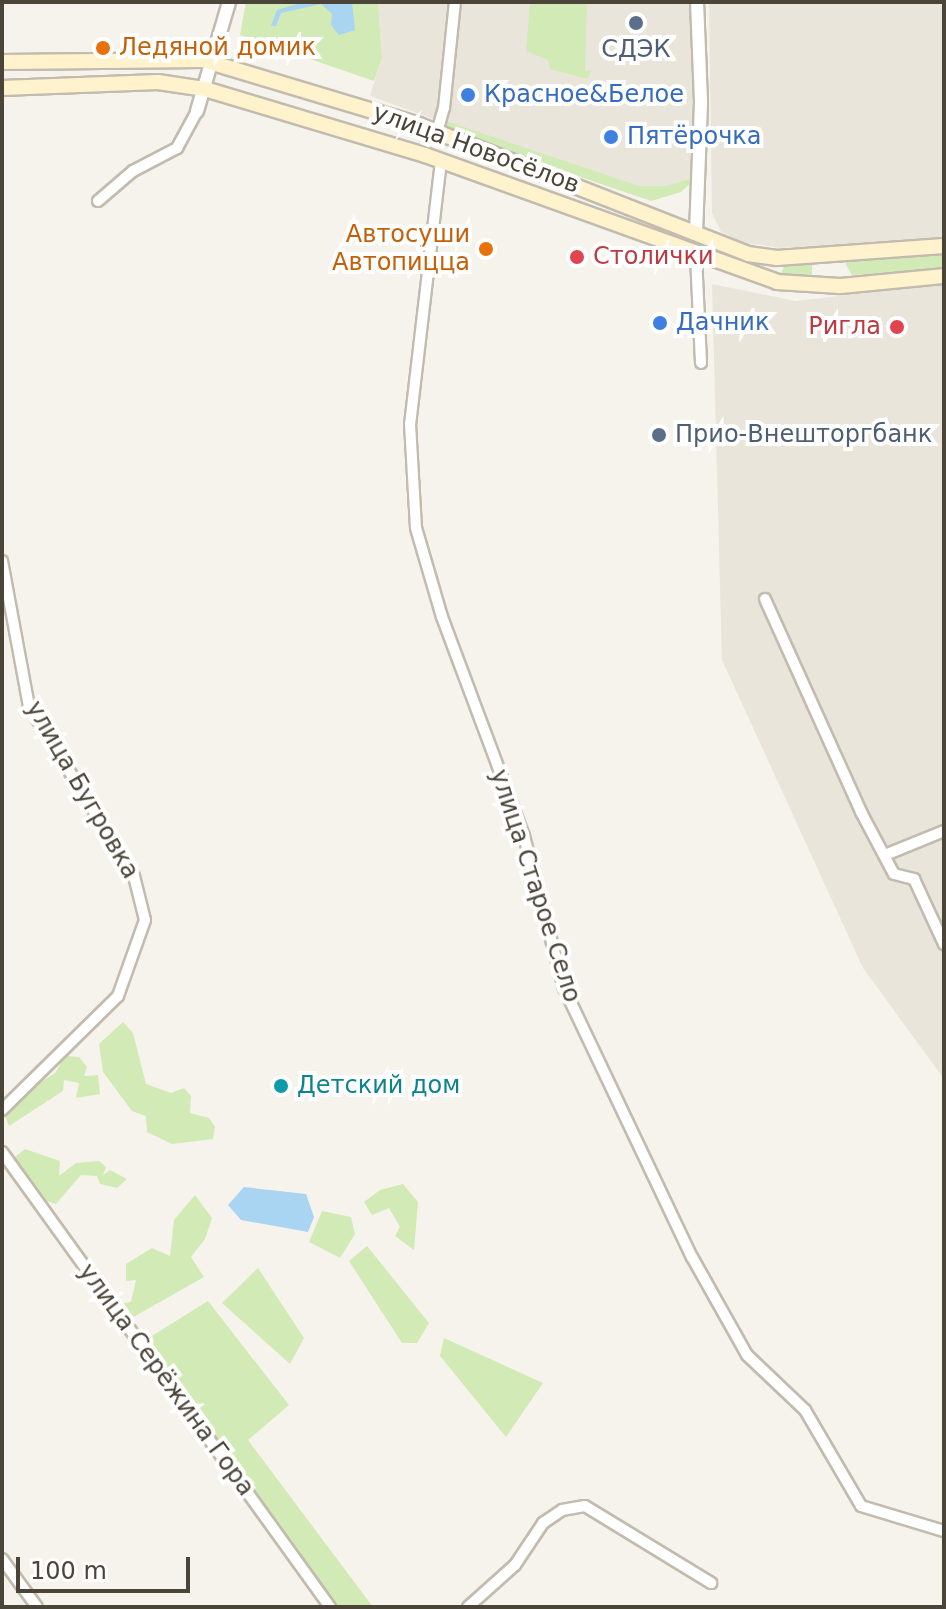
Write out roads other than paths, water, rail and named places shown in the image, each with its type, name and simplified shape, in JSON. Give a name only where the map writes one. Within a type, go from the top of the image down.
[{"type":"main road","name":"улица Новосёлов","points":[[2,62],[158,58],[214,63],[437,132],[748,254],[777,258],[944,246]]},
{"type":"main road","name":"улица Новосёлов","points":[[2,88],[158,82],[205,89],[441,161],[696,256],[797,286],[944,276]]},
{"type":"street","points":[[98,201],[133,171],[177,148],[205,89],[229,2]]},
{"type":"street","points":[[437,132],[444,108],[455,2]]},
{"type":"street","points":[[696,233],[697,2]]},
{"type":"street","name":"улица Старое Село","points":[[441,161],[410,424],[416,528],[442,617],[524,836],[564,988],[692,1257],[747,1355],[805,1410],[861,1506],[944,1531]]},
{"type":"street","points":[[696,256],[701,363]]},
{"type":"street","name":"улица Бугровка","points":[[2,561],[29,706],[134,876],[145,920],[118,996],[2,1110]]},
{"type":"street","points":[[765,599],[894,874],[914,879],[944,944]]},
{"type":"street","points":[[885,855],[944,831]]},
{"type":"street","name":"улица Серёжина Гора","points":[[2,1152],[330,1607]]},
{"type":"street","points":[[468,1607],[515,1565],[543,1523],[562,1510],[585,1506],[711,1583]]},
{"type":"street","points":[[2,1559],[37,1607]]},
{"type":"water","points":[[304,2],[352,2],[355,30],[339,35],[331,25],[332,14],[321,4],[281,13],[276,26],[271,26],[277,10]]},
{"type":"water","points":[[244,1187],[306,1194],[314,1217],[308,1232],[241,1220],[228,1205]]},
{"type":"place","name":"СДЭК","points":[[636,23]]},
{"type":"place","name":"Ледяной домик","points":[[103,48]]},
{"type":"place","name":"Красное&Белое","points":[[468,95]]},
{"type":"place","name":"Пятёрочка","points":[[611,137]]},
{"type":"place","name":"Автосуши Автопицца","points":[[486,249]]},
{"type":"place","name":"Столички","points":[[577,257]]},
{"type":"place","name":"Дачник","points":[[660,323]]},
{"type":"place","name":"Ригла","points":[[897,327]]},
{"type":"place","name":"Прио-Внешторгбанк","points":[[659,435]]},
{"type":"place","name":"Детский дом","points":[[281,1086]]}]
